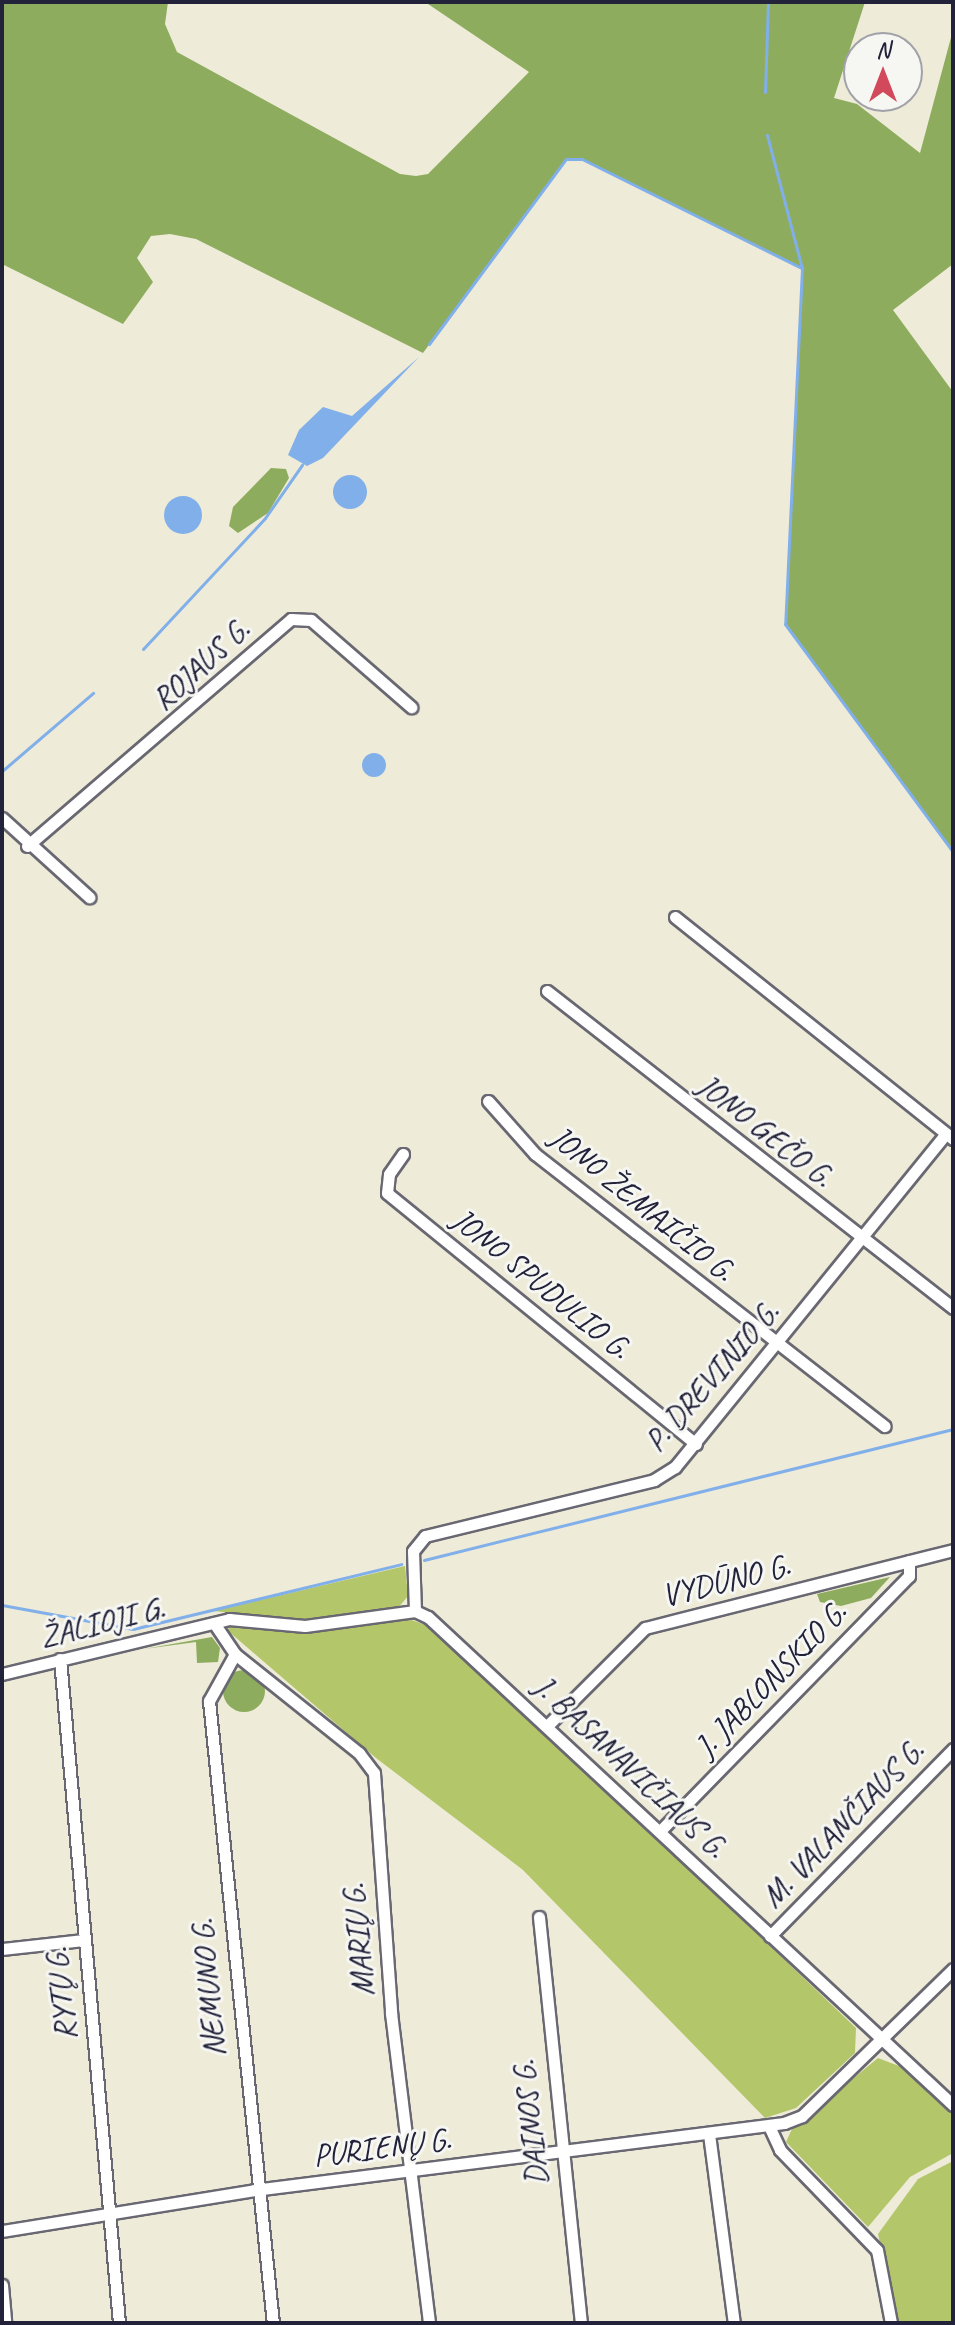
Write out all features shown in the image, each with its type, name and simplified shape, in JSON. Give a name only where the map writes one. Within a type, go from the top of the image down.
[{"type":"street","name":"ROJAUS G.","points":[[27,846],[291,619],[311,620],[411,707]]},
{"type":"street","points":[[2,818],[27,846],[89,897]]},
{"type":"street","points":[[675,917],[950,1137]]},
{"type":"street","name":"JONO GEČO G.","points":[[547,991],[861,1240],[953,1308]]},
{"type":"street","name":"JONO ŽEMAIČIO G.","points":[[488,1101],[535,1154],[775,1346],[885,1426]]},
{"type":"street","name":"P. DREVINIO G.","points":[[415,1611],[413,1551],[425,1536],[654,1480],[696,1444],[861,1240],[950,1137]]},
{"type":"street","name":"JONO SPUDULIO G.","points":[[403,1154],[389,1174],[387,1193],[696,1444]]},
{"type":"street","name":"VYDŪNO G.","points":[[547,1726],[645,1628],[953,1550]]},
{"type":"street","name":"J. JABLONSKIO G.","points":[[660,1831],[909,1576],[909,1561]]},
{"type":"street","points":[[214,1623],[305,1626],[415,1611]]},
{"type":"street","name":"J. BASANAVIČIAUS G.","points":[[415,1611],[442,1626],[953,2105]]},
{"type":"street","name":"MARIŲ G.","points":[[214,1623],[235,1654],[359,1753],[374,1773],[410,2171],[429,2323]]},
{"type":"street","name":"ŽALIOJI G.","points":[[2,1674],[214,1623]]},
{"type":"street","name":"NEMUNO G.","points":[[235,1654],[209,1701],[254,2190],[273,2323]]},
{"type":"street","name":"RYTŲ G.","points":[[60,1659],[119,2323]]},
{"type":"street","name":"M. VALANČIAUS G.","points":[[770,1936],[953,1749]]},
{"type":"street","name":"DAINOS G.","points":[[539,1917],[559,2153],[581,2323]]},
{"type":"street","points":[[2,1949],[83,1940]]},
{"type":"street","name":"PURIENŲ G.","points":[[2,2231],[254,2190],[769,2126],[802,2116],[883,2041],[953,1969]]},
{"type":"street","points":[[769,2126],[780,2150],[877,2250],[891,2323]]},
{"type":"street","points":[[709,2134],[734,2323]]},
{"type":"street","points":[[2,2285],[5,2323]]},
{"type":"green space","points":[[2,2],[168,2],[165,24],[177,52],[400,174],[416,176],[428,174],[529,72],[425,2],[865,2],[855,32],[843,32],[843,70],[834,98],[843,100],[843,112],[867,112],[920,153],[953,30],[953,264],[893,310],[953,392],[953,852],[785,624],[802,268],[582,160],[566,159],[423,353],[196,239],[170,234],[151,236],[137,258],[153,282],[123,324],[2,264]]},
{"type":"green space","points":[[271,468],[286,469],[289,478],[268,513],[238,533],[229,526],[233,507]]},
{"type":"green space","points":[[405,1566],[408,1596],[398,1608],[294,1620],[214,1611]]},
{"type":"green space","points":[[890,1577],[871,1598],[841,1606],[820,1602],[817,1594]]},
{"type":"green space","points":[[409,1619],[436,1629],[463,1653],[856,2028],[855,2053],[796,2108],[765,2118],[523,1870],[376,1758],[227,1630],[234,1623],[301,1631]]},
{"type":"green space","points":[[212,1637],[220,1648],[218,1662],[197,1663],[196,1642],[144,1649]]},
{"type":"green space","points":[[244,1670],[259,1676],[265,1691],[259,1706],[244,1712],[229,1706],[223,1691],[229,1676]]},
{"type":"green space","points":[[878,2058],[904,2068],[953,2115],[953,2153],[910,2177],[868,2227],[786,2142],[792,2129]]},
{"type":"green space","points":[[953,2161],[953,2323],[897,2323],[878,2234],[918,2179]]},
{"type":"water","points":[[419,357],[323,458],[307,466],[288,455],[299,430],[323,407],[352,416]]},
{"type":"water","points":[[350,475],[362,480],[367,492],[362,504],[350,509],[338,504],[333,492],[338,480]]},
{"type":"water","points":[[183,496],[196,502],[202,515],[196,528],[183,534],[170,528],[164,515],[170,502]]},
{"type":"water","points":[[374,753],[383,756],[386,765],[383,774],[374,777],[365,774],[362,765],[365,756]]},
{"type":"waterway","points":[[765,92],[768,2]]},
{"type":"waterway","points":[[767,135],[802,268],[785,624],[953,852]]},
{"type":"waterway","points":[[429,344],[566,159],[582,159],[802,268]]},
{"type":"waterway","points":[[143,649],[265,518],[302,465]]},
{"type":"waterway","points":[[2,771],[93,693]]},
{"type":"waterway","points":[[424,1560],[953,1429]]},
{"type":"waterway","points":[[2,1605],[133,1629],[401,1564]]}]
